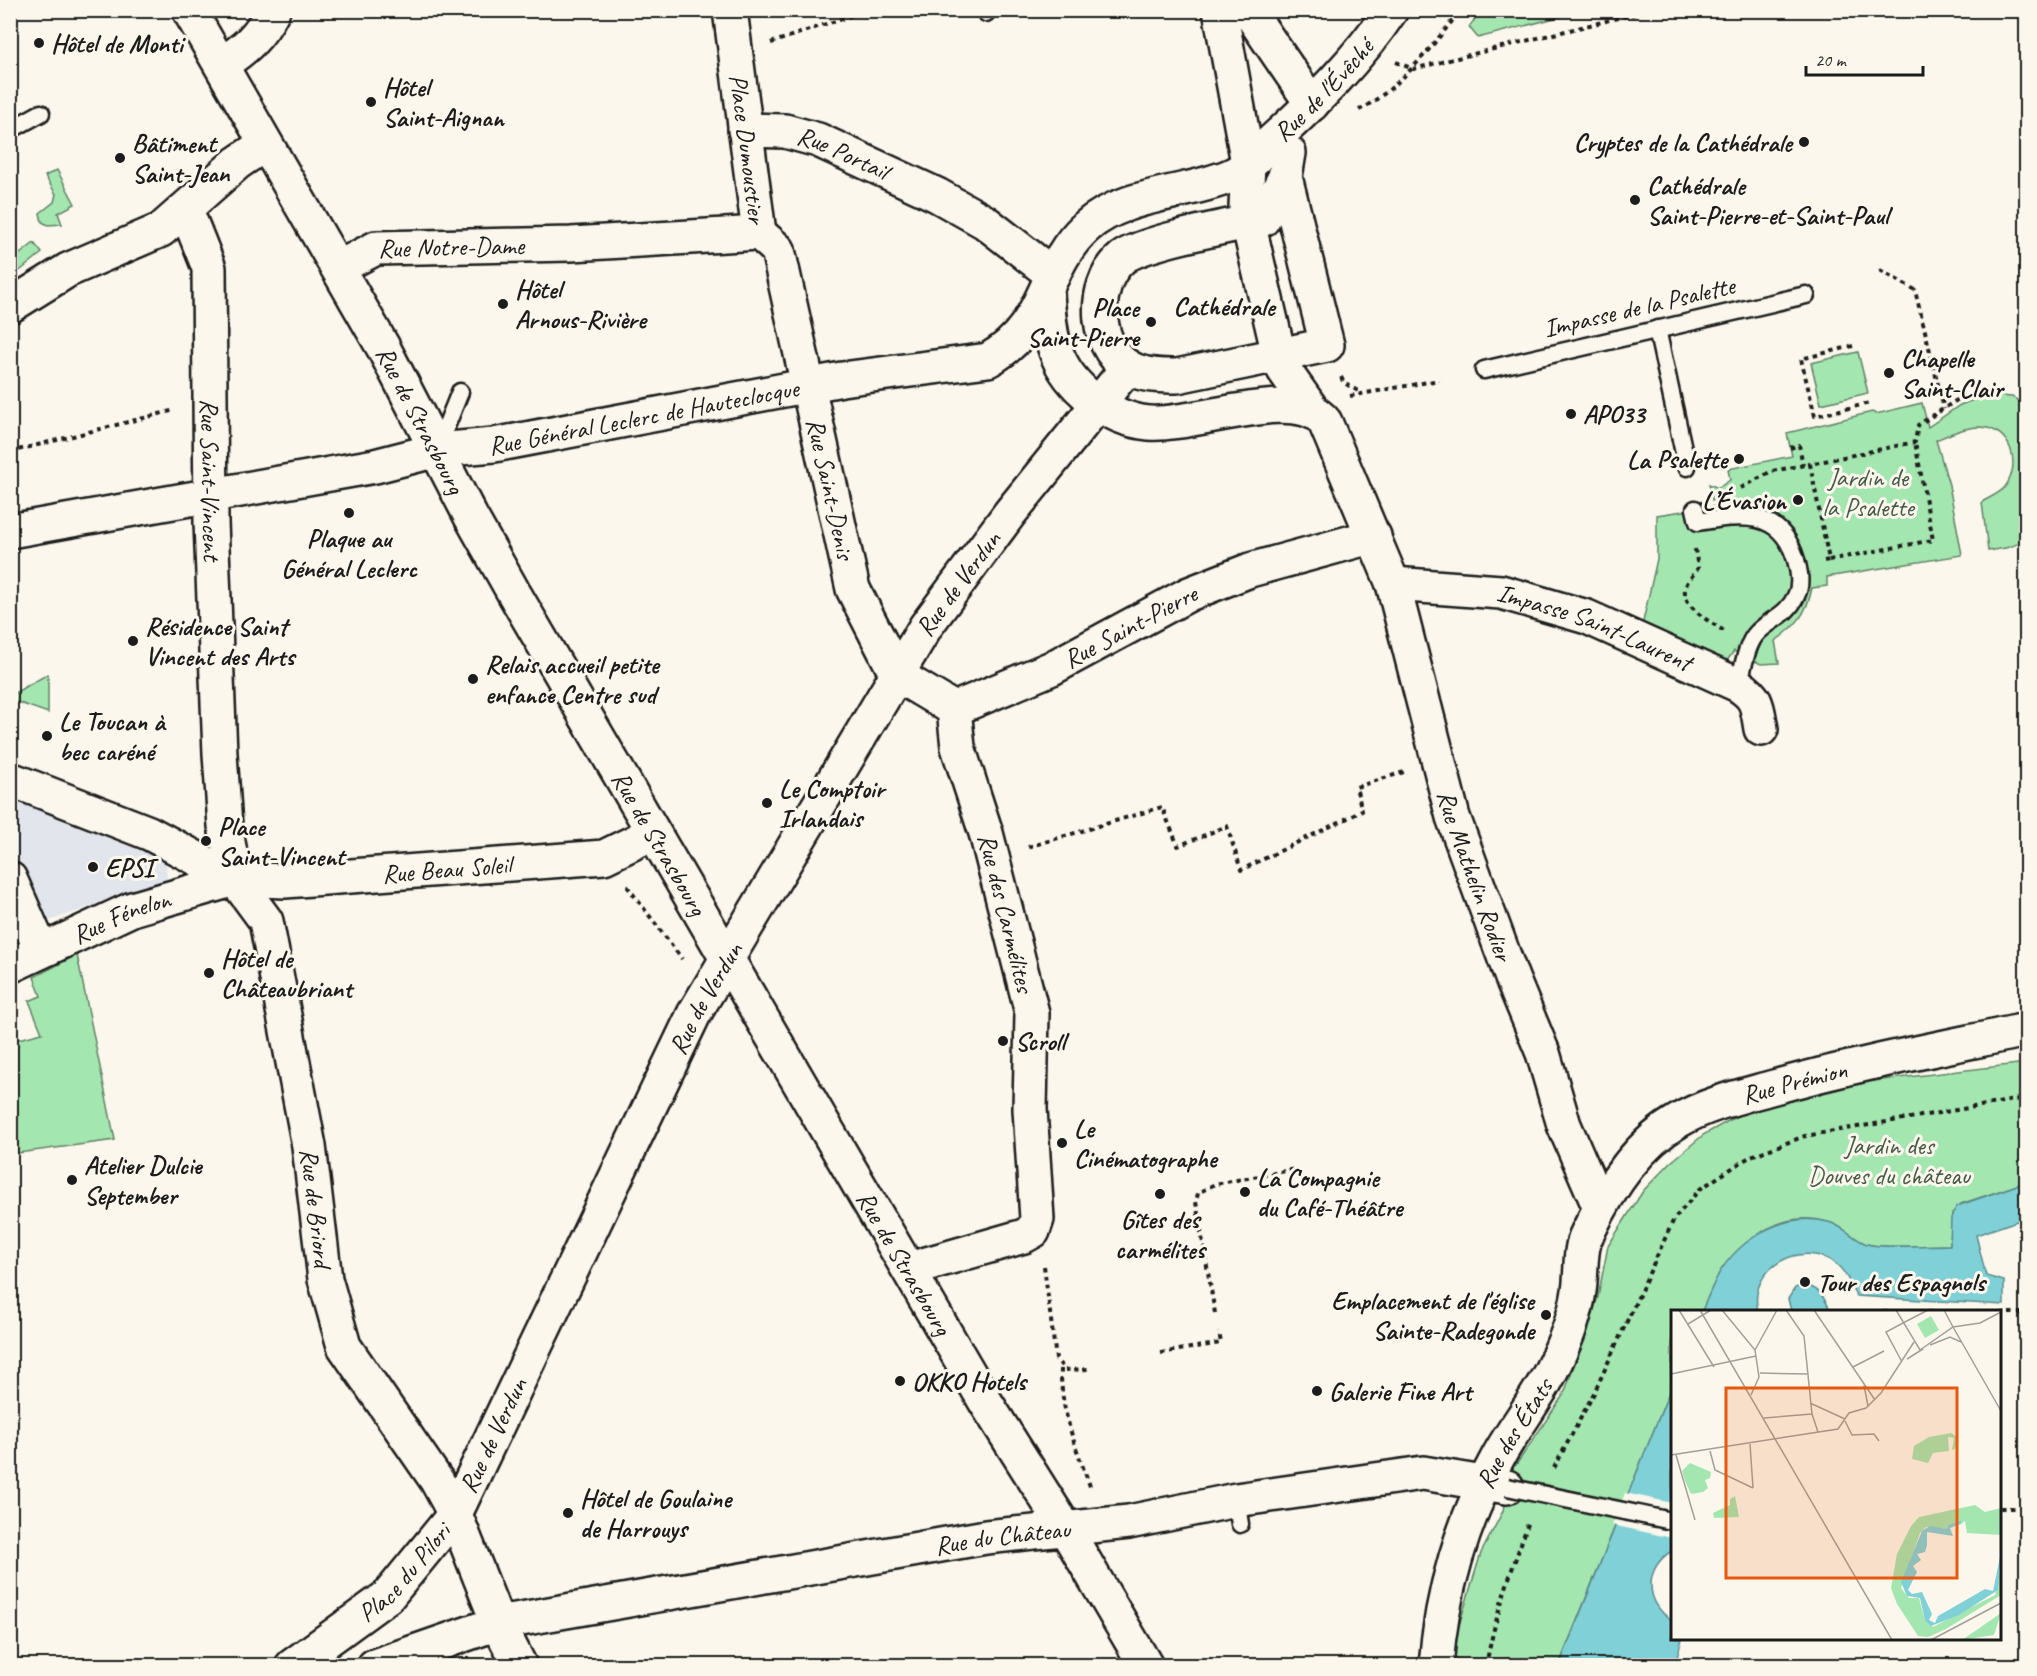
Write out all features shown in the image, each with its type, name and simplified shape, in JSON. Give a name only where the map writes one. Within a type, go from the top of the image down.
[{"type":"street","name":"Rue de Strasbourg","points":[[189,10],[399,375],[491,554],[726,961],[985,1401],[1065,1528],[1146,1665]]},
{"type":"street","points":[[1220,10],[1248,163],[1246,207],[1248,222],[1279,355],[1284,370],[1313,411],[1325,422],[1374,536]]},
{"type":"street","points":[[1248,10],[1312,104]]},
{"type":"street","name":"Rue de l'Évêché","points":[[1248,163],[1312,104],[1364,50],[1391,10]]},
{"type":"street","points":[[222,64],[248,47],[278,11]]},
{"type":"street","name":"Place Dumoustier","points":[[571,244],[759,233],[731,15]]},
{"type":"street","name":"Rue Portail","points":[[744,130],[785,131],[819,140],[937,195],[985,222],[1050,284]]},
{"type":"street","points":[[10,306],[68,270],[160,230],[186,210],[237,163],[265,144]]},
{"type":"street","points":[[1248,163],[1233,175],[1191,189],[1122,206],[1104,214],[1073,240],[1050,284],[1050,335],[1055,354],[1077,388],[1100,405],[1129,420],[1170,423],[1291,405],[1313,411]]},
{"type":"street","points":[[1287,165],[1330,352],[1279,355],[1177,376],[1156,376],[1128,367],[1116,356],[1108,344],[1101,316],[1103,286],[1122,259],[1160,243],[1248,222],[1263,219],[1287,165]]},
{"type":"street","name":"Rue Saint-Vincent","points":[[186,210],[209,268],[211,495],[220,754],[225,826],[235,879]]},
{"type":"street","name":"Rue Saint-Denis","points":[[759,233],[778,250],[853,589],[897,675]]},
{"type":"street","name":"Rue Notre-Dame","points":[[338,268],[376,248],[571,244]]},
{"type":"street","name":"Rue Général Leclerc de Hauteclocque","points":[[10,531],[375,466],[437,450],[494,445],[808,385],[988,360],[1001,352],[1028,327],[1050,284]]},
{"type":"street","points":[[1100,405],[1128,367]]},
{"type":"street","name":"Rue de Verdun","points":[[455,1514],[683,1034],[926,626],[1010,513],[1100,405]]},
{"type":"street","name":"Rue Mathelin Rodier","points":[[1374,536],[1393,584],[1453,817],[1512,978],[1543,1053],[1564,1125],[1600,1208]]},
{"type":"street","name":"Rue Saint-Pierre","points":[[954,709],[1052,669],[1189,594],[1250,570],[1374,536]]},
{"type":"street","name":"Impasse Saint-Laurent","points":[[1393,584],[1501,592],[1587,617],[1751,693],[1757,705],[1761,729]]},
{"type":"street","points":[[897,675],[954,709]]},
{"type":"street","name":"Rue des Carmélites","points":[[954,709],[958,747],[992,858],[1032,1013],[1030,1109],[1037,1212],[1035,1228]]},
{"type":"street","points":[[10,779],[149,833],[235,879]]},
{"type":"street","name":"Rue Beau Soleil","points":[[235,879],[285,880],[604,857],[653,833]]},
{"type":"street","points":[[10,879],[41,950]]},
{"type":"street","name":"Rue Fénelon","points":[[10,966],[132,909],[235,879]]},
{"type":"street","name":"Rue de Briord","points":[[235,879],[266,921],[309,1146],[325,1279],[344,1346],[437,1481],[455,1514]]},
{"type":"street","name":"Rue Prémion","points":[[1600,1208],[1630,1164],[1663,1131],[1679,1120],[1730,1100],[1842,1068],[2026,1030]]},
{"type":"street","name":"Rue des États","points":[[1437,1653],[1451,1572],[1496,1484],[1575,1318],[1585,1237],[1600,1208]]},
{"type":"street","points":[[909,1269],[1024,1236],[1035,1228]]},
{"type":"street","name":"Rue du Château","points":[[498,1623],[986,1537],[1238,1512],[1423,1473],[1496,1484]]},
{"type":"street","name":"Place du Pilori","points":[[292,1665],[388,1596],[455,1514],[498,1623],[520,1665]]},
{"type":"street","points":[[375,1665],[498,1623]]},
{"type":"lane","points":[[10,130],[41,113]]},
{"type":"lane","name":"Impasse de la Psalette","points":[[1484,370],[1806,295]]},
{"type":"lane","points":[[1658,329],[1687,467]]},
{"type":"lane","points":[[437,450],[460,392]]},
{"type":"lane","points":[[1697,516],[1756,517],[1776,528],[1791,548],[1797,565],[1799,584],[1796,596],[1781,615],[1755,634],[1738,685]]},
{"type":"lane","points":[[1496,1484],[1671,1521]]},
{"type":"path","points":[[736,58],[781,39],[867,10]]},
{"type":"path","points":[[1364,50],[1413,69],[1630,13],[1650,10]]},
{"type":"path","points":[[1880,270],[1915,290],[1944,409]]},
{"type":"path","points":[[1815,416],[1801,359],[1853,346]]},
{"type":"path","points":[[1313,411],[1361,392],[1440,380]]},
{"type":"path","points":[[1797,565],[1933,540],[1915,442],[1918,425],[1960,398]]},
{"type":"path","points":[[10,452],[209,403]]},
{"type":"path","points":[[1807,417],[1870,403]]},
{"type":"path","points":[[1726,517],[1732,498],[1743,486],[1772,471],[1915,442]]},
{"type":"path","points":[[1790,448],[1799,446],[1803,465]]},
{"type":"path","points":[[1810,464],[1829,560]]},
{"type":"path","points":[[1697,516],[1692,532],[1698,568],[1686,586],[1685,594],[1697,611],[1734,637]]},
{"type":"path","points":[[992,858],[1162,807],[1178,846],[1227,826],[1241,870],[1362,811],[1356,787],[1437,762]]},
{"type":"path","points":[[1550,1478],[1594,1393],[1669,1229],[1685,1204],[1700,1189],[1751,1156],[1805,1137],[2026,1098]]},
{"type":"path","points":[[1215,1313],[1196,1202],[1198,1193],[1215,1184],[1296,1169]]},
{"type":"path","points":[[1035,1228],[1042,1246],[1055,1354],[1061,1369],[1061,1391],[1073,1440],[1103,1525]]},
{"type":"path","points":[[2001,1313],[2026,1313]]},
{"type":"path","points":[[1161,1353],[1221,1343],[1219,1332]]},
{"type":"path","points":[[1061,1369],[1069,1372],[1088,1369]]},
{"type":"path","points":[[2001,1508],[2026,1508]]},
{"type":"path","points":[[1486,1665],[1491,1633],[1530,1520]]},
{"type":"shaded area","name":"EPSI","points":[[10,798],[166,860],[167,881],[43,923],[11,846]]},
{"type":"green space","points":[[1481,11],[1582,11],[1478,38],[1469,27]]},
{"type":"green space","points":[[57,170],[75,204],[58,213],[62,224],[48,225],[42,222],[40,213],[54,202],[56,194],[45,176]]},
{"type":"green space","points":[[34,243],[42,253],[11,278],[11,261]]},
{"type":"green space","points":[[1858,352],[1868,393],[1821,404],[1811,363]]},
{"type":"green space","name":"Jardin de la Psalette","points":[[1986,395],[2012,397],[2026,405],[2026,539],[2022,542],[1988,551],[1982,502],[2005,487],[2013,468],[2013,458],[2006,440],[1999,434],[1991,429],[1969,428],[1936,440],[1949,485],[1962,555],[1827,577],[1827,586],[1812,588],[1800,619],[1775,641],[1779,663],[1761,664],[1734,651],[1726,662],[1642,626],[1657,559],[1657,515],[1716,506],[1716,500],[1712,500],[1709,484],[1718,488],[1730,480],[1728,469],[1792,456],[1787,433],[1872,412],[1876,414],[1922,403],[1928,427],[1960,405]]},
{"type":"green space","points":[[48,674],[48,713],[11,700],[11,695]]},
{"type":"green space","points":[[77,955],[115,1140],[11,1154],[11,1041],[42,1033],[29,1001],[41,996],[34,977]]},
{"type":"green space","name":"Jardin des Douves du château","points":[[2026,1063],[2026,1182],[1961,1204],[1952,1213],[1950,1245],[1895,1247],[1874,1245],[1863,1243],[1828,1222],[1806,1219],[1785,1222],[1749,1241],[1721,1274],[1702,1310],[1671,1310],[1671,1387],[1559,1665],[1451,1666],[1457,1632],[1481,1553],[1503,1511],[1510,1468],[1516,1465],[1564,1394],[1598,1297],[1608,1246],[1643,1191],[1670,1163],[1703,1135],[1737,1116],[1840,1085]]},
{"type":"water","points":[[2026,1182],[2026,1218],[1976,1235],[1986,1276],[2004,1281],[2004,1305],[1856,1296],[1840,1267],[1822,1257],[1808,1254],[1793,1256],[1769,1270],[1761,1282],[1757,1296],[1758,1310],[1702,1310],[1718,1275],[1731,1258],[1754,1237],[1782,1223],[1797,1220],[1828,1222],[1863,1242],[1874,1245],[1895,1247],[1950,1245],[1951,1218],[1957,1206]]},
{"type":"water","points":[[1802,1285],[1817,1290],[1830,1310],[1791,1310],[1788,1299],[1795,1288]]},
{"type":"water","points":[[1671,1387],[1671,1552],[1656,1566],[1651,1585],[1656,1604],[1671,1619],[1671,1640],[1682,1640],[1675,1665],[1559,1666]]},
{"type":"pier","points":[[1625,1493],[1671,1503],[1671,1538],[1612,1525]]},
{"type":"place","name":"Hôtel de Monti","points":[[39,43]]},
{"type":"place","name":"Hôtel Saint-Aignan","points":[[371,102]]},
{"type":"place","name":"Cryptes de la Cathédrale","points":[[1804,142]]},
{"type":"place","name":"Bâtiment Saint-Jean","points":[[120,158]]},
{"type":"place","name":"Cathédrale Saint-Pierre-et-Saint-Paul","points":[[1635,200]]},
{"type":"place","name":"Hôtel Arnous-Rivière","points":[[503,304]]},
{"type":"place","name":"Place Saint-Pierre","points":[[1151,322]]},
{"type":"place","name":"Chapelle Saint-Clair","points":[[1889,373]]},
{"type":"place","name":"APO33","points":[[1571,414]]},
{"type":"place","name":"La Psalette","points":[[1739,459]]},
{"type":"place","name":"L’Évasion","points":[[1798,500]]},
{"type":"place","name":"Plaque au Général Leclerc","points":[[349,513]]},
{"type":"place","name":"Résidence Saint Vincent des Arts","points":[[133,641]]},
{"type":"place","name":"Relais accueil petite enfance Centre sud","points":[[473,679]]},
{"type":"place","name":"Le Toucan à bec caréné","points":[[47,736]]},
{"type":"place","name":"Le Comptoir Irlandais","points":[[767,803]]},
{"type":"place","name":"Place Saint-Vincent","points":[[206,841]]},
{"type":"place","name":"EPSI","points":[[93,867]]},
{"type":"place","name":"Hôtel de Châteaubriant","points":[[209,973]]},
{"type":"place","name":"Scroll","points":[[1003,1041]]},
{"type":"place","name":"Le Cinématographe","points":[[1062,1143]]},
{"type":"place","name":"Atelier Dulcie September","points":[[72,1180]]},
{"type":"place","name":"La Compagnie du Café-Théâtre","points":[[1245,1192]]},
{"type":"place","name":"Gîtes des carmélites","points":[[1160,1194]]},
{"type":"place","name":"Tour des Espagnols","points":[[1805,1282]]},
{"type":"place","name":"Emplacement de l'église Sainte-Radegonde","points":[[1546,1315]]},
{"type":"place","name":"OKKO Hotels","points":[[900,1381]]},
{"type":"place","name":"Galerie Fine Art","points":[[1317,1391]]},
{"type":"place","name":"Hôtel de Goulaine de Harrouys","points":[[568,1513]]},
{"type":"district","name":"Cathédrale","points":[[1224,306]]}]
